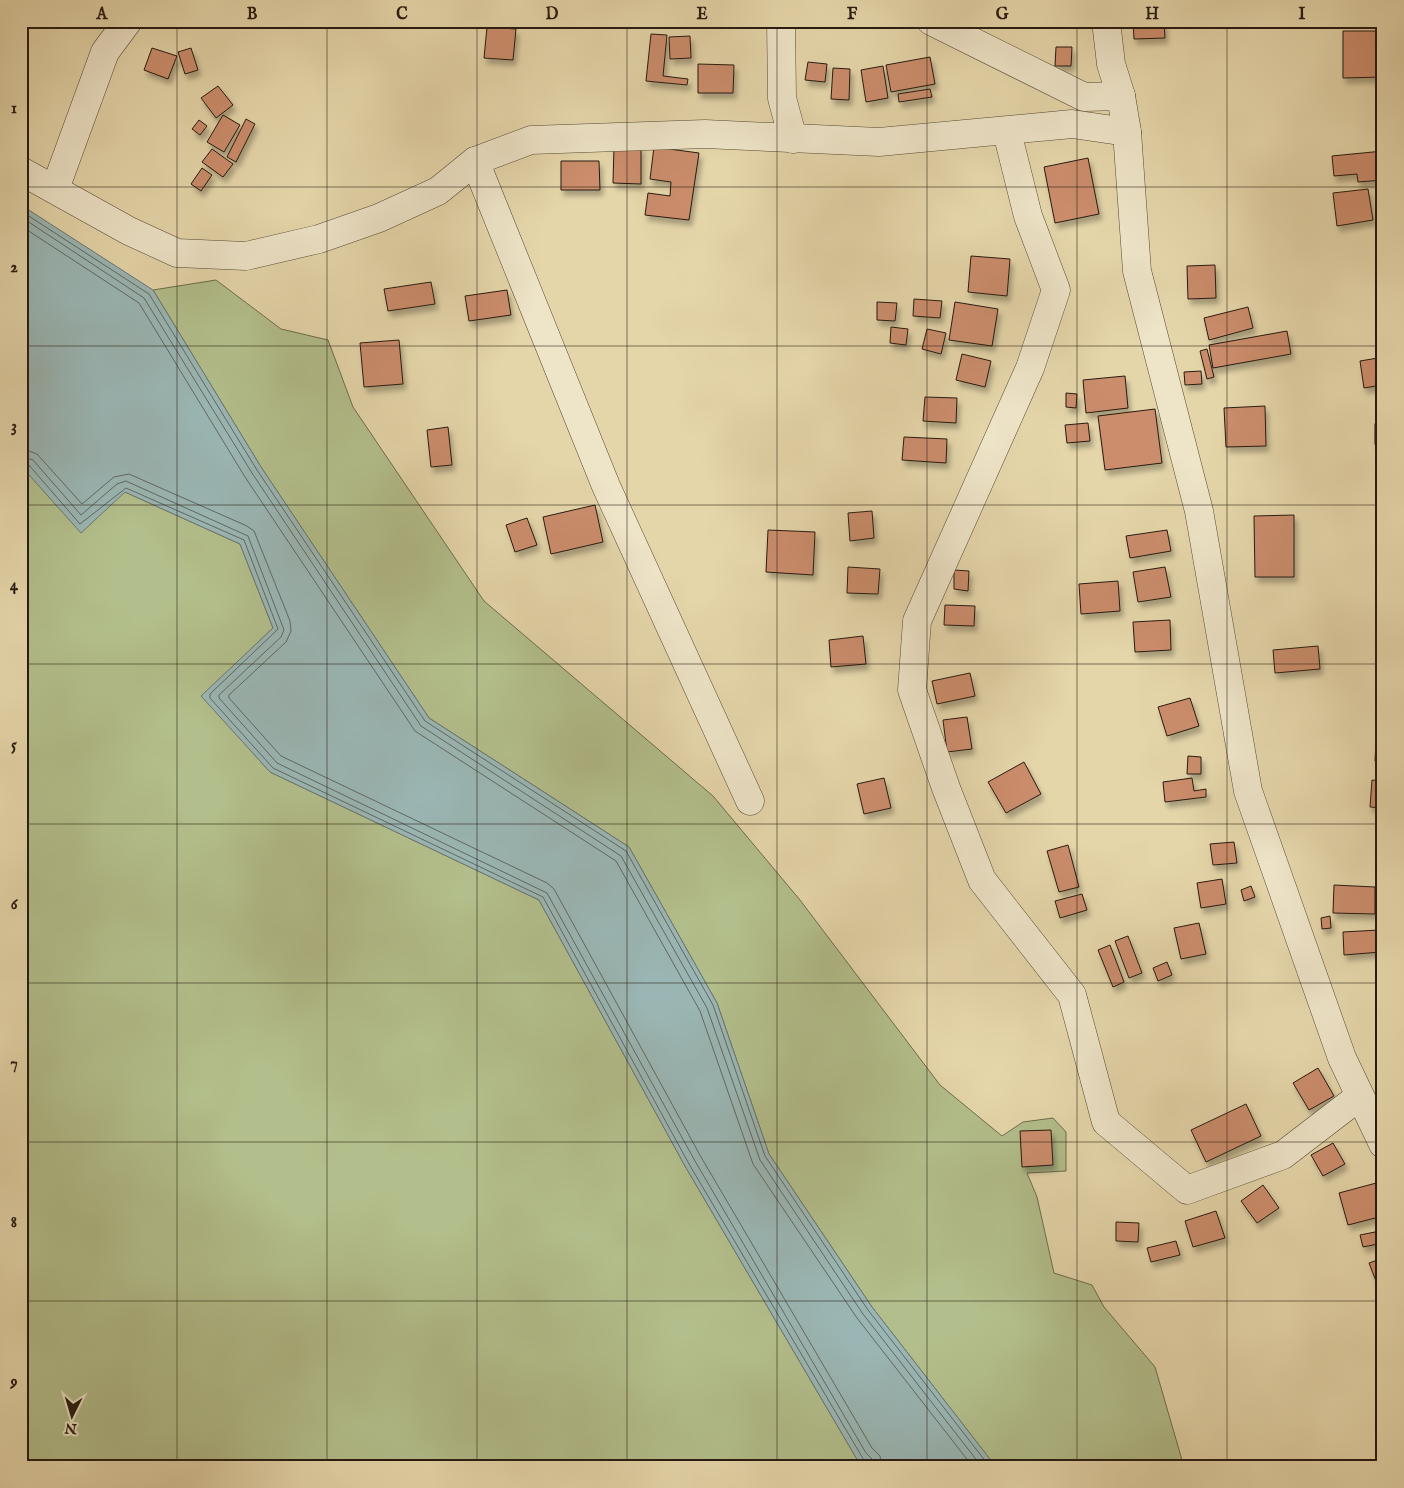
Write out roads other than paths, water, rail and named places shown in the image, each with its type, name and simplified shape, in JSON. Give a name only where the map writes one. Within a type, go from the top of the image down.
[{"type":"street","points":[[55,190],[105,52],[128,21]]},
{"type":"street","points":[[781,21],[782,98],[794,139]]},
{"type":"street","points":[[932,21],[1084,97],[1121,96]]},
{"type":"street","points":[[1106,21],[1111,64],[1121,96],[1127,132],[1137,271],[1199,511],[1248,791],[1342,1058],[1383,1144]]},
{"type":"street","points":[[1045,78],[1065,107],[1072,124]]},
{"type":"street","points":[[21,171],[129,231],[177,253],[246,256],[319,239],[379,218],[438,191],[475,162],[532,140],[705,134],[879,142],[1007,132],[1072,124],[1127,132]]},
{"type":"street","points":[[1007,132],[1028,216],[1056,290],[1030,368],[917,621],[912,690],[946,788],[982,880],[1072,995],[1106,1122],[1187,1190],[1282,1154],[1360,1096]]},
{"type":"street","points":[[475,162],[606,486],[750,800]]},
{"type":"water","points":[[21,205],[153,290],[261,467],[429,718],[629,847],[717,1003],[769,1154],[872,1307],[996,1467],[866,1467],[858,1461],[685,1166],[539,900],[270,772],[201,696],[273,628],[240,544],[125,492],[81,533],[21,466]]}]
